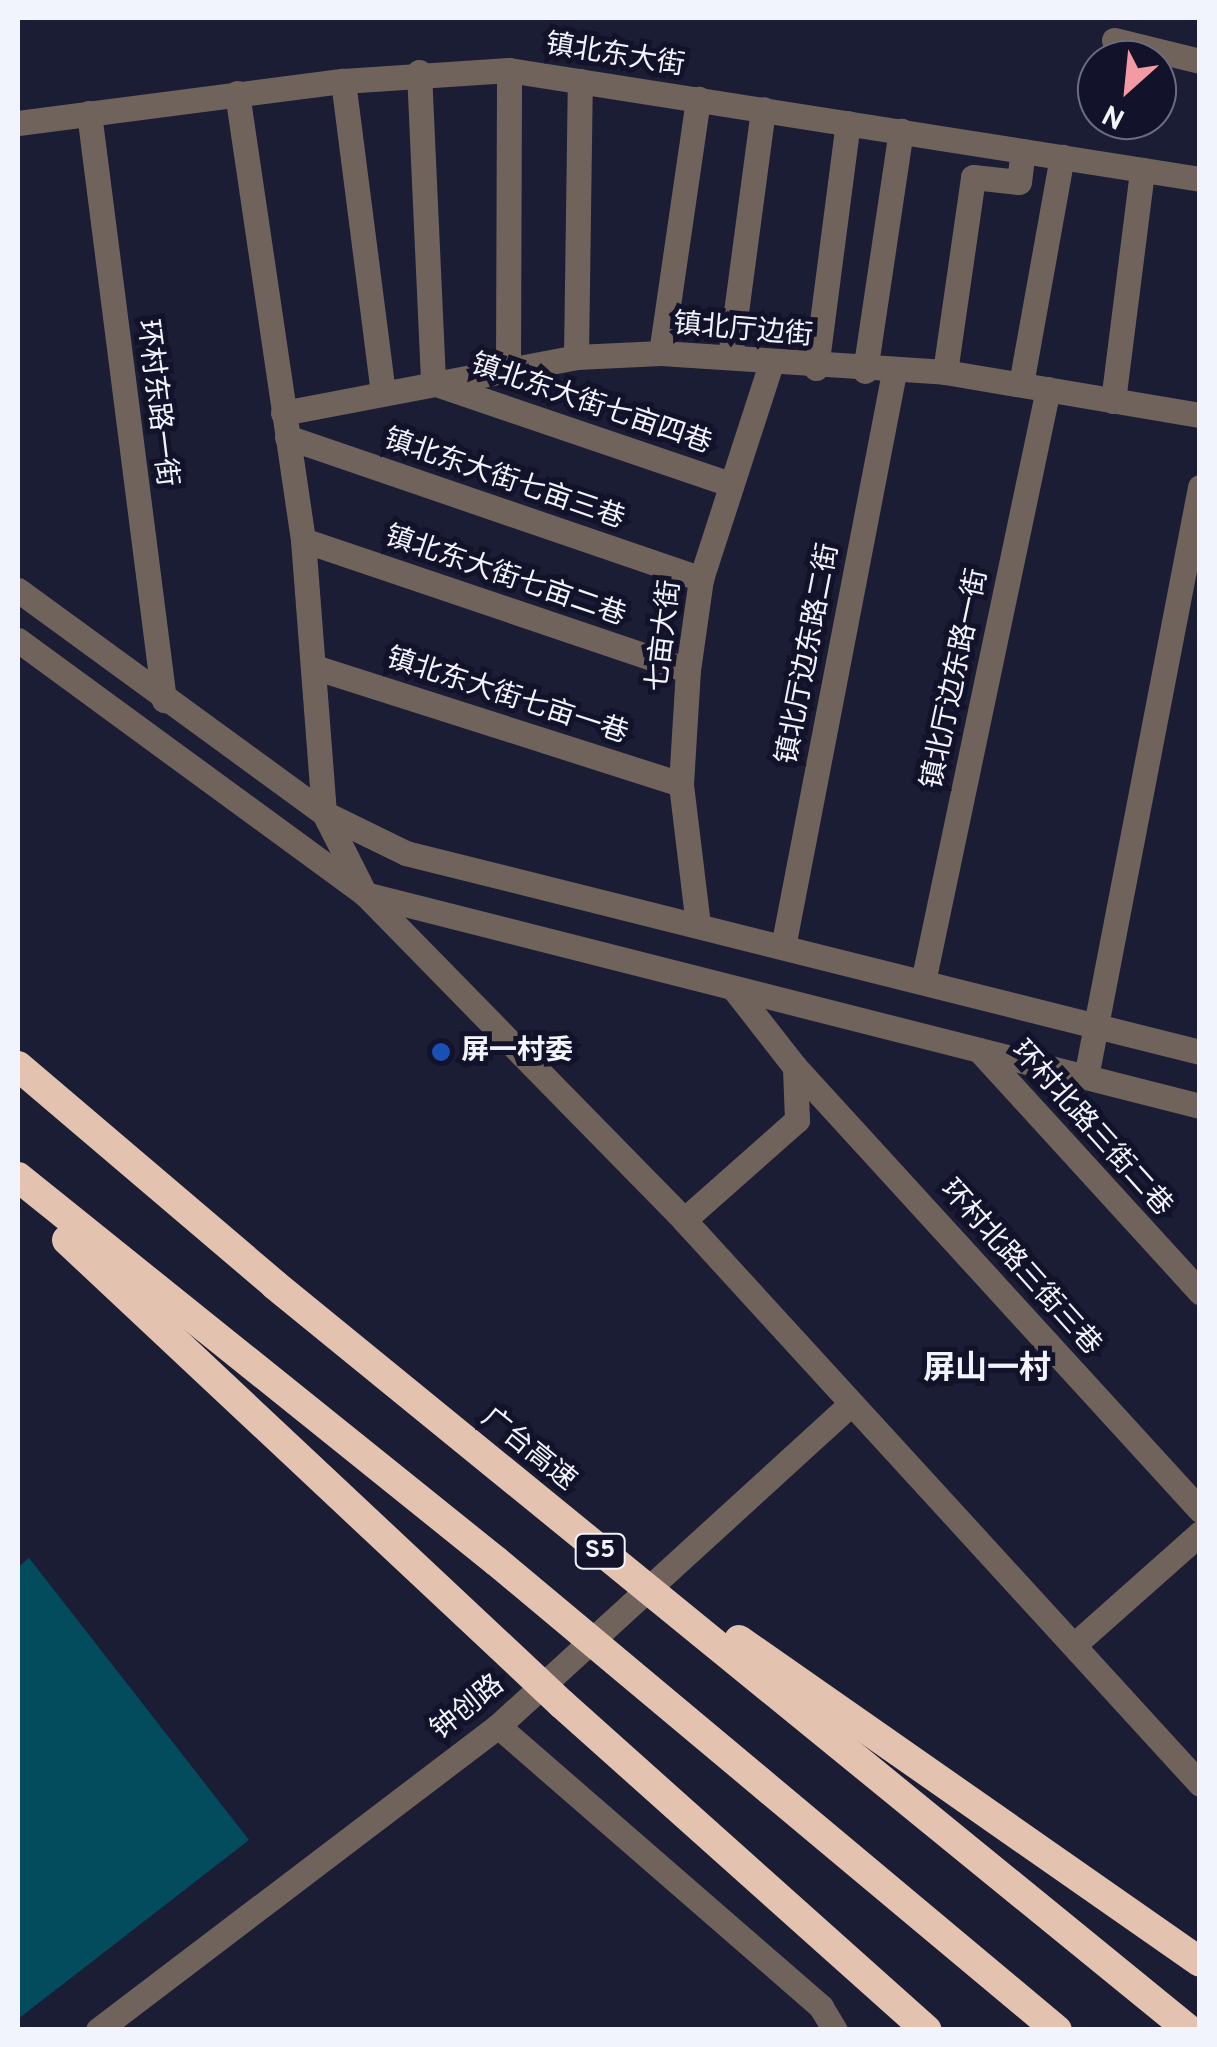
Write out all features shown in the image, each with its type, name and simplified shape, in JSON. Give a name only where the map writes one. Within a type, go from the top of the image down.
[{"type":"highway","name":"广台高速","points":[[18,1066],[514,1481],[1189,2030]]},
{"type":"highway","name":"S5","points":[[18,1178],[496,1561],[1057,2030]]},
{"type":"highway","points":[[18,1193],[548,1691],[926,2030]]},
{"type":"highway","points":[[514,1481],[1200,1962]]},
{"type":"street","name":"镇北东大街","points":[[18,123],[344,80],[419,72],[509,70],[1200,179]]},
{"type":"street","points":[[508,368],[509,70]]},
{"type":"street","points":[[419,72],[433,383]]},
{"type":"street","points":[[344,80],[384,393]]},
{"type":"street","points":[[576,357],[580,80]]},
{"type":"street","points":[[237,92],[303,540],[324,813],[365,894],[1200,1106]]},
{"type":"street","points":[[660,353],[698,99]]},
{"type":"street","points":[[730,357],[764,109]]},
{"type":"street","name":"环村东路一街","points":[[90,113],[164,700]]},
{"type":"street","points":[[816,368],[848,123]]},
{"type":"street","points":[[866,371],[902,131]]},
{"type":"street","points":[[946,372],[973,177],[1019,182],[1023,151]]},
{"type":"street","points":[[1021,384],[1062,158]]},
{"type":"street","points":[[1112,400],[1142,170]]},
{"type":"street","name":"镇北厅边街","points":[[285,425],[384,393],[508,368],[576,357],[660,353],[816,368],[946,372],[1200,415]]},
{"type":"street","name":"七亩大街","points":[[698,925],[681,784],[688,670],[701,579],[771,363]]},
{"type":"street","name":"镇北厅边东路二街","points":[[782,947],[894,372]]},
{"type":"street","name":"镇北东大街七亩四巷","points":[[433,383],[730,484]]},
{"type":"street","name":"镇北厅边东路一街","points":[[923,982],[1048,389]]},
{"type":"street","name":"镇北东大街七亩三巷","points":[[285,425],[701,579]]},
{"type":"street","points":[[1086,1077],[1195,536],[1200,488]]},
{"type":"street","name":"镇北东大街七亩二巷","points":[[303,540],[688,670]]},
{"type":"street","points":[[18,590],[324,813],[406,853],[1200,1052]]},
{"type":"street","points":[[18,640],[365,894],[684,1220],[1200,1784]]},
{"type":"street","name":"镇北东大街七亩一巷","points":[[314,667],[681,784]]},
{"type":"street","name":"环村北路三街三巷","points":[[734,989],[795,1067],[1200,1510]]},
{"type":"street","name":"环村北路三街二巷","points":[[979,1050],[1200,1292]]},
{"type":"street","points":[[684,1220],[797,1120],[795,1067]]},
{"type":"street","name":"钟创路","points":[[98,2030],[498,1726],[851,1404]]},
{"type":"street","points":[[1074,1644],[1200,1533]]},
{"type":"street","points":[[498,1726],[821,2008],[835,2030]]},
{"type":"water","points":[[29,1558],[249,1840],[18,2019],[18,1567]]},
{"type":"place","name":"屏一村委","points":[[441,1052]]},
{"type":"district","name":"屏山一村","points":[[987,1370]]}]
